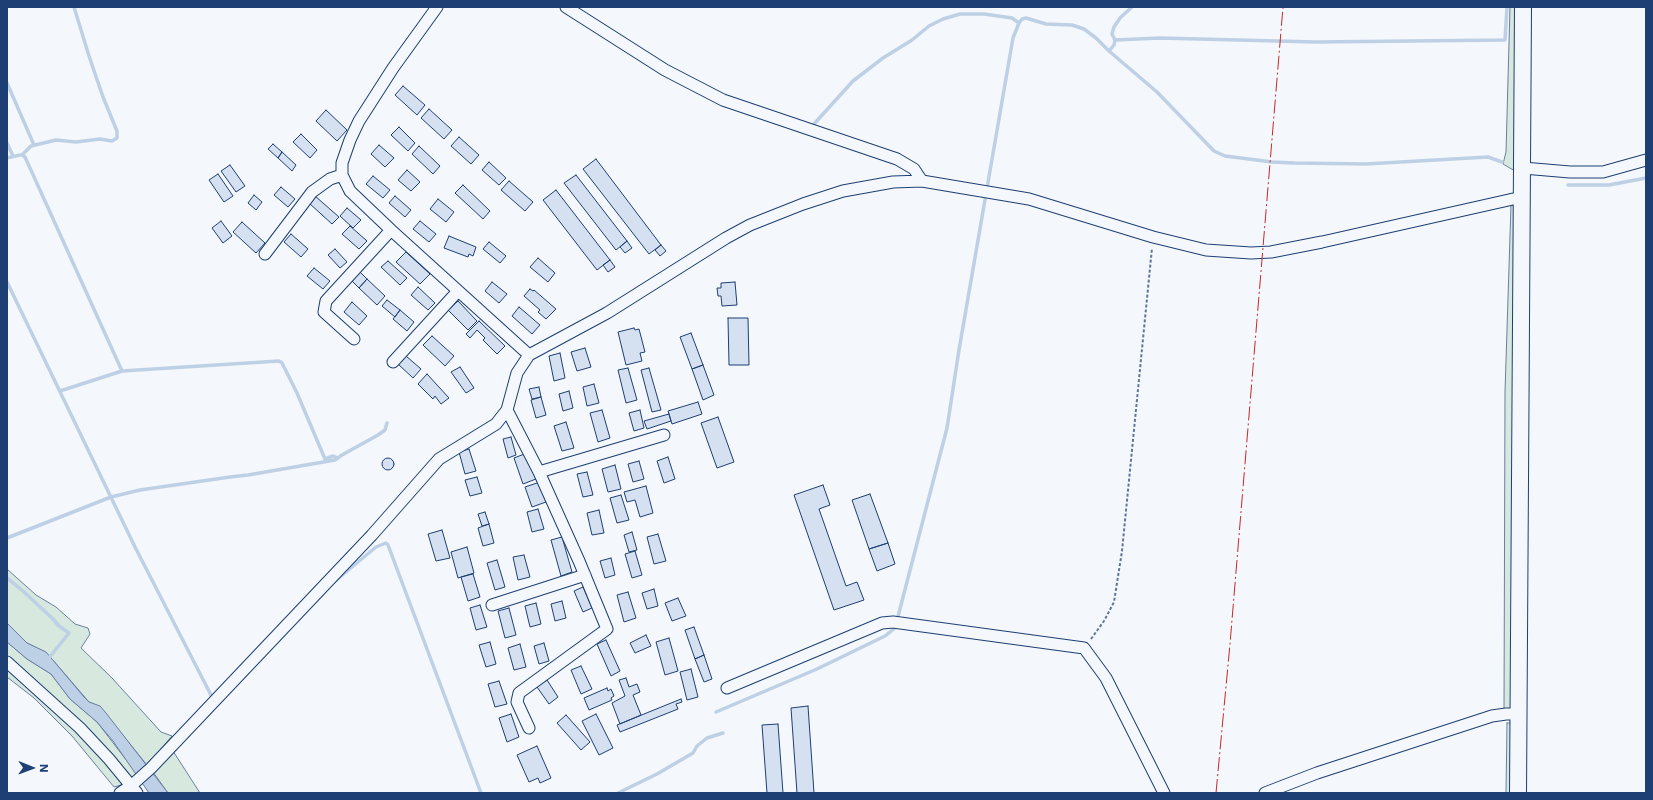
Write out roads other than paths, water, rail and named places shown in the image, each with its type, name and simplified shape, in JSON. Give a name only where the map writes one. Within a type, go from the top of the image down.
[{"type":"main road","points":[[1518,793],[1524,7]]},
{"type":"street","points":[[437,7],[393,68],[359,121],[350,140],[342,163],[342,176],[350,191],[529,355]]},
{"type":"street","points":[[566,7],[665,70],[723,100],[897,158],[914,169],[922,181]]},
{"type":"street","points":[[1523,168],[1570,172],[1602,172],[1646,160]]},
{"type":"street","points":[[265,254],[312,192],[330,179],[342,176]]},
{"type":"street","points":[[120,793],[136,786],[366,540],[439,459],[496,424],[507,410],[517,373],[529,355],[607,313],[726,238],[750,225],[803,204],[843,191],[893,182],[922,181],[1029,199],[1153,237],[1206,250],[1226,252],[1271,252],[1330,241],[1522,196]]},
{"type":"street","points":[[354,339],[324,312],[326,301],[391,230]]},
{"type":"street","points":[[393,362],[458,291]]},
{"type":"street","points":[[507,410],[539,472],[585,575],[607,629],[519,693],[517,702],[529,728]]},
{"type":"street","points":[[539,472],[664,435]]},
{"type":"street","points":[[492,605],[585,575]]},
{"type":"street","points":[[727,688],[882,623],[897,622],[1084,648],[1106,678],[1164,793]]},
{"type":"street","points":[[7,662],[80,728],[136,786]]},
{"type":"street","points":[[1265,793],[1317,773],[1492,716],[1519,714]]},
{"type":"water","points":[[7,623],[27,643],[46,652],[89,702],[100,706],[168,793],[149,793],[113,741],[97,722],[70,699],[51,674],[27,659],[7,642]]},
{"type":"waterway","points":[[22,155],[31,146],[56,140],[76,142],[100,139],[112,141],[117,138],[117,131],[103,97],[74,7]]},
{"type":"waterway","points":[[1109,51],[1114,45],[1115,40],[1112,34],[1114,27],[1120,18],[1132,7]]},
{"type":"waterway","points":[[1115,40],[1160,38],[1316,42],[1505,40],[1507,7]]},
{"type":"waterway","points":[[814,124],[853,81],[883,58],[912,40],[929,26],[943,19],[960,14],[984,14],[1012,18],[1019,23]]},
{"type":"waterway","points":[[716,712],[817,669],[885,636],[895,628],[947,428],[1013,38],[1022,19],[1026,18],[1046,24],[1072,25],[1084,29],[1157,92],[1214,151],[1225,156],[1272,162],[1294,163],[1366,164],[1488,157],[1502,162]]},
{"type":"waterway","points":[[7,83],[34,145]]},
{"type":"waterway","points":[[7,143],[13,156]]},
{"type":"waterway","points":[[7,158],[20,155],[25,157],[122,371]]},
{"type":"waterway","points":[[1568,185],[1609,185],[1646,178]]},
{"type":"waterway","points":[[7,282],[135,547],[212,697]]},
{"type":"waterway","points":[[60,391],[122,371],[279,361],[282,363],[297,393],[325,459],[333,456],[338,458]]},
{"type":"waterway","points":[[7,538],[111,497],[140,490],[248,475],[335,460],[378,435],[385,430],[387,423]]},
{"type":"waterway","points":[[334,582],[376,547],[386,543],[388,545],[481,793]]},
{"type":"waterway","points":[[7,578],[23,591],[59,626],[69,633],[48,659]]},
{"type":"waterway","points":[[618,793],[657,774],[693,753],[697,746],[707,738],[723,733]]}]
